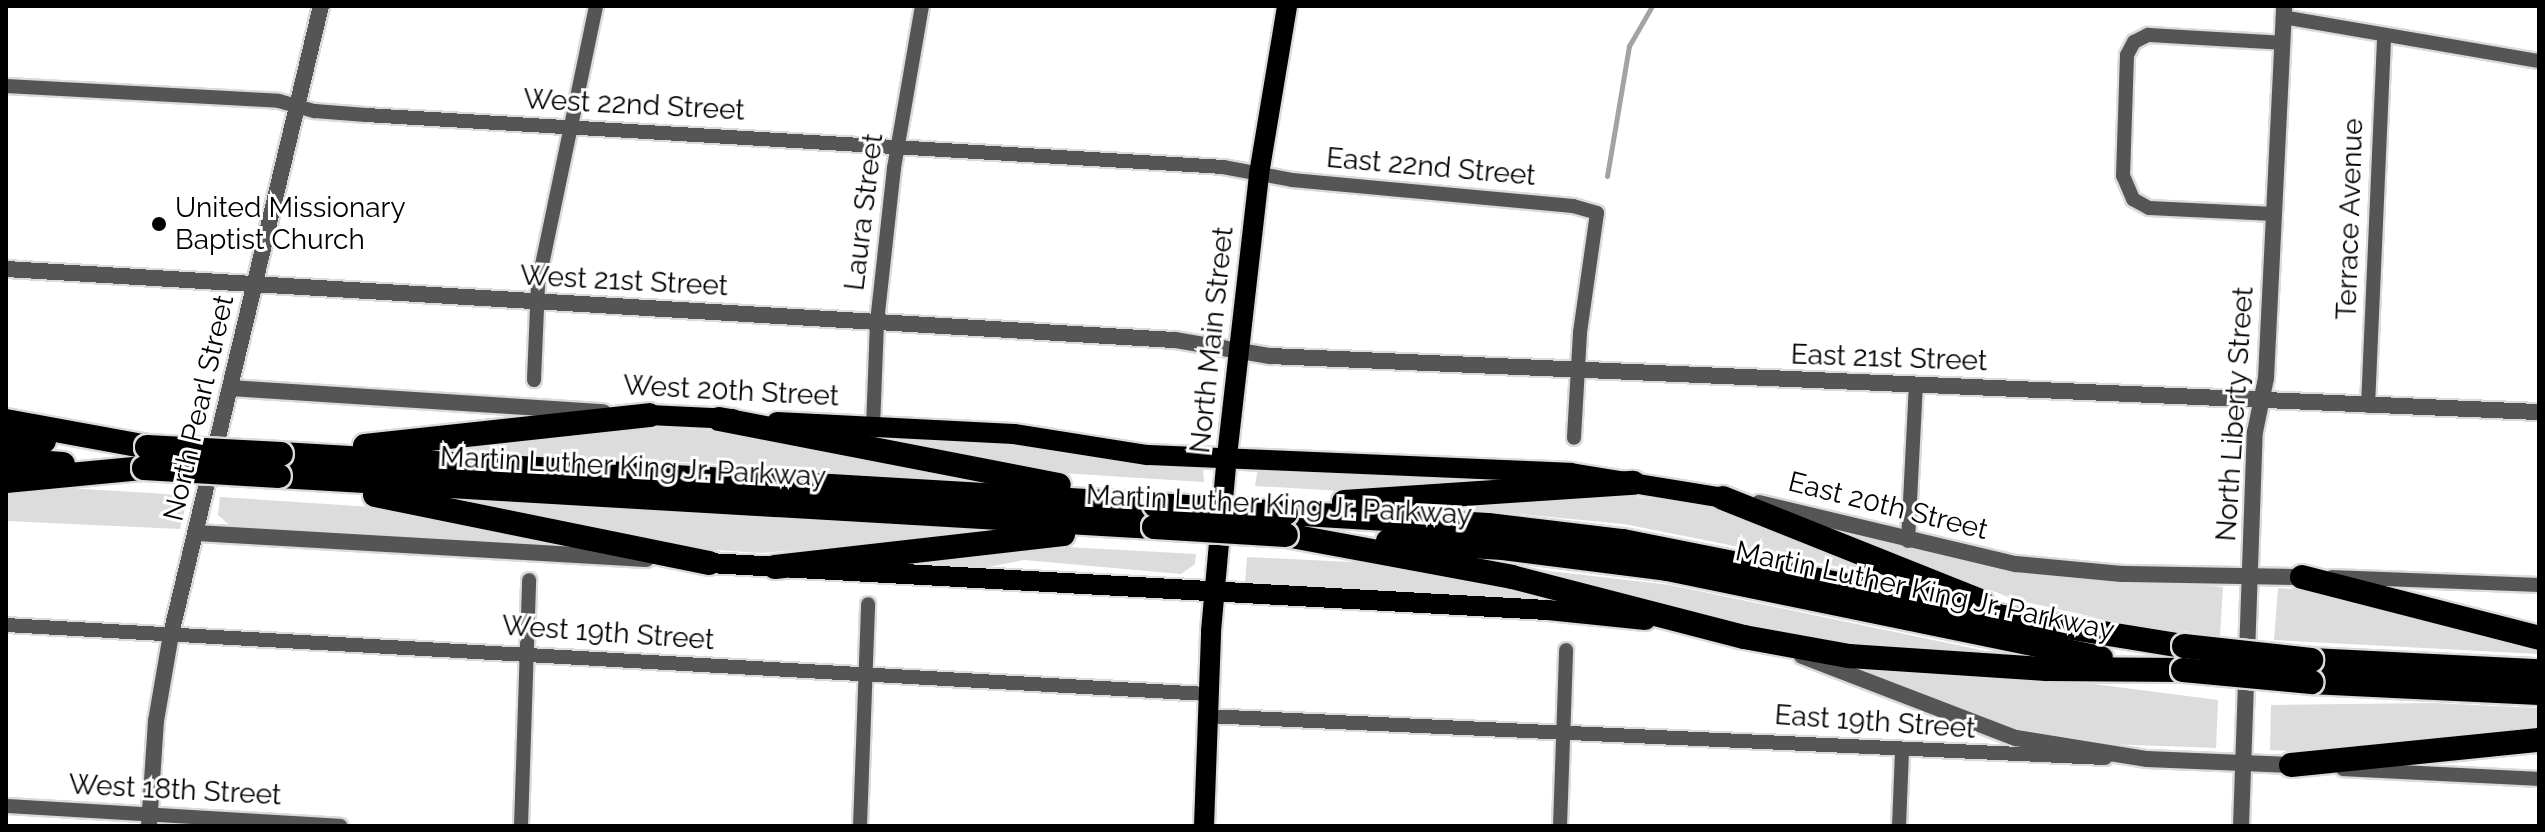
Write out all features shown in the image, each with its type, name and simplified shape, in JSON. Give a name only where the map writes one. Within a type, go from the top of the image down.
[{"type":"highway","points":[[323,456],[356,447],[649,415]]},
{"type":"highway","points":[[719,419],[1085,489],[1149,512]]},
{"type":"highway","points":[[6,421],[146,458]]},
{"type":"highway","name":"Martin Luther King Jr. Parkway","points":[[6,439],[146,458]]},
{"type":"highway","name":"Martin Luther King Jr. Parkway","points":[[280,465],[323,456],[1149,512]]},
{"type":"highway","points":[[6,481],[146,458]]},
{"type":"highway","name":"Martin Luther King Jr. Parkway","points":[[6,460],[146,458],[1610,539],[1998,616],[2184,658]]},
{"type":"highway","points":[[280,465],[709,563]]},
{"type":"highway","points":[[1289,520],[1344,502],[1633,483]]},
{"type":"highway","points":[[1723,498],[1977,599],[1998,616]]},
{"type":"highway","points":[[775,567],[1149,512]]},
{"type":"highway","points":[[1289,520],[1744,637],[1886,660],[2184,658]]},
{"type":"highway","name":"Martin Luther King Jr. Parkway","points":[[1289,520],[1626,563],[2184,658],[2539,693]]},
{"type":"highway","points":[[2302,577],[2539,638]]},
{"type":"highway","name":"Martin Luther King Jr. Parkway","points":[[2311,671],[2539,671]]},
{"type":"highway","points":[[2291,765],[2539,740]]},
{"type":"main road","name":"North Main Street","points":[[1204,826],[1207,694],[1227,456],[1259,174],[1287,6]]},
{"type":"main road","name":"West 20th Street","points":[[649,415],[1014,434],[1147,455],[1227,456]]},
{"type":"main road","name":"East 20th Street","points":[[1227,456],[1571,473],[1723,498]]},
{"type":"main road","points":[[709,563],[1214,595],[1566,611],[1744,637]]},
{"type":"street","name":"North Pearl Street","points":[[150,820],[156,721],[171,634],[321,6]]},
{"type":"street","points":[[534,380],[538,284],[574,127],[596,6]]},
{"type":"street","name":"Laura Street","points":[[873,427],[877,322],[897,147],[922,6]]},
{"type":"street","points":[[2284,12],[2384,35],[2539,61]]},
{"type":"street","name":"North Liberty Street","points":[[2241,826],[2249,578],[2259,400],[2266,378],[2284,12]]},
{"type":"street","points":[[2274,214],[2149,208],[2133,199],[2123,176],[2127,55],[2134,42],[2148,35],[2282,43]]},
{"type":"street","name":"Terrace Avenue","points":[[2368,406],[2384,35]]},
{"type":"street","name":"West 22nd Street","points":[[6,86],[1259,174]]},
{"type":"street","name":"East 22nd Street","points":[[1259,174],[1573,206],[1597,213],[1576,370]]},
{"type":"street","name":"West 21st Street","points":[[6,269],[1208,342],[1238,350]]},
{"type":"street","name":"East 21st Street","points":[[1238,350],[1270,356],[2539,412]]},
{"type":"street","points":[[1574,438],[1576,370]]},
{"type":"street","points":[[1908,541],[1916,385]]},
{"type":"street","name":"West 20th Street","points":[[230,388],[649,415]]},
{"type":"street","name":"East 20th Street","points":[[1723,498],[1908,541],[2038,567],[2249,578],[2539,585]]},
{"type":"street","points":[[196,533],[709,563]]},
{"type":"street","points":[[521,826],[529,580]]},
{"type":"street","points":[[860,826],[868,604]]},
{"type":"street","name":"West 19th Street","points":[[6,625],[1207,694]]},
{"type":"street","points":[[1744,637],[1983,729],[2054,747],[2147,759]]},
{"type":"street","points":[[1560,826],[1566,650]]},
{"type":"street","name":"East 19th Street","points":[[1207,716],[1879,746],[1902,752],[2244,762],[2539,779]]},
{"type":"street","points":[[1899,826],[1902,752]]},
{"type":"street","name":"West 18th Street","points":[[6,806],[150,820],[340,826]]},
{"type":"shaded area","points":[[630,426],[775,434],[999,486],[777,467],[428,449]]},
{"type":"shaded area","points":[[848,435],[953,436],[1203,467],[1204,482],[1029,471]]},
{"type":"shaded area","points":[[1258,468],[1563,479],[1360,492],[1255,486]]},
{"type":"shaded area","points":[[66,488],[188,496],[180,529],[6,521],[6,489]]},
{"type":"shaded area","points":[[1616,495],[1723,506],[1895,578],[1624,524],[1466,509],[1466,504]]},
{"type":"shaded area","points":[[220,497],[387,508],[599,551],[233,528],[218,515]]},
{"type":"shaded area","points":[[460,499],[1029,531],[762,553],[682,548]]},
{"type":"shaded area","points":[[1822,524],[2029,573],[2223,587],[2220,636],[2127,624],[2016,600]]},
{"type":"shaded area","points":[[1066,547],[1196,554],[1195,564],[1181,574],[1024,560],[972,570],[843,565]]},
{"type":"shaded area","points":[[1247,557],[1370,563],[1640,613],[1245,585]]},
{"type":"shaded area","points":[[1515,567],[1670,585],[2000,654],[1808,642]]},
{"type":"shaded area","points":[[2278,588],[2316,590],[2539,644],[2539,654],[2274,640]]},
{"type":"shaded area","points":[[1846,665],[2094,684],[2218,700],[2216,748],[2081,743],[2022,733]]},
{"type":"shaded area","points":[[2434,703],[2539,708],[2539,734],[2312,752],[2270,750],[2271,705]]},
{"type":"waterway","points":[[1607,176],[1629,46],[1652,6]]},
{"type":"place","name":"United Missionary Baptist Church","points":[[159,224]]}]
